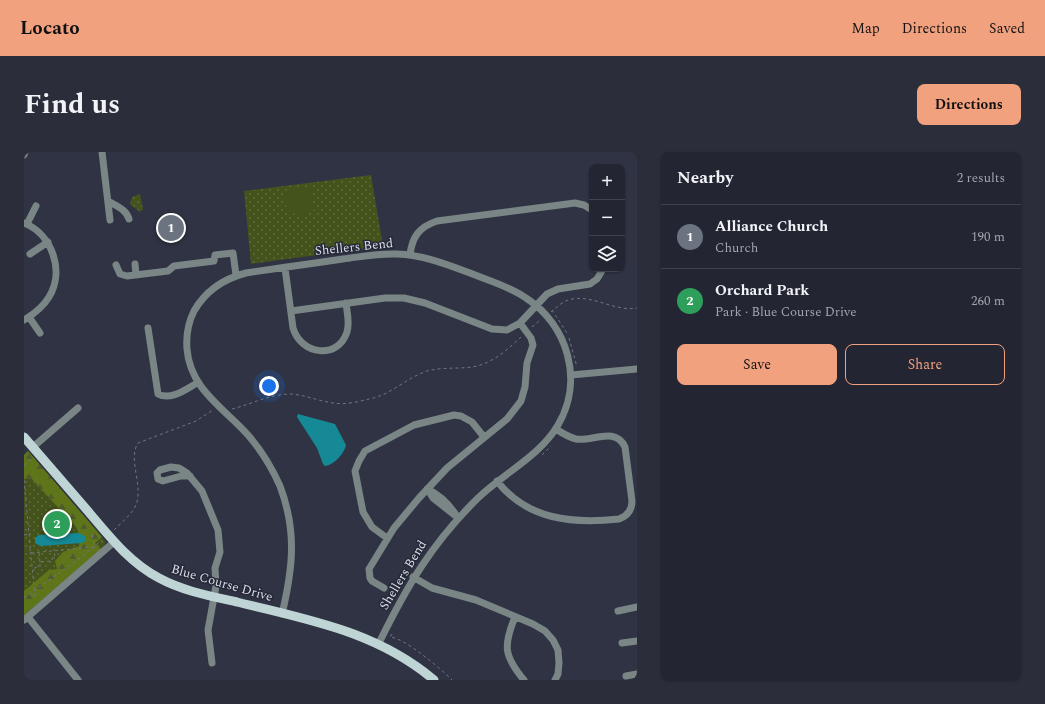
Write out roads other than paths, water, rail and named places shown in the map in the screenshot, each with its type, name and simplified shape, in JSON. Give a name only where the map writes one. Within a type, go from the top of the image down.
[{"type":"main road","name":"Blue Course Drive","points":[[24,437],[114,542],[133,561],[158,578],[177,587],[213,597],[347,630],[379,644],[408,660],[434,680]]},
{"type":"street","points":[[102,152],[110,220]]},
{"type":"street","points":[[108,201],[124,210],[129,219]]},
{"type":"street","points":[[410,255],[412,242],[416,234],[425,226],[437,221],[575,203],[584,205],[589,208]]},
{"type":"street","points":[[36,206],[25,224],[41,234],[48,242],[55,262],[56,275],[54,287],[42,306],[27,318],[40,333]]},
{"type":"street","points":[[30,254],[48,242]]},
{"type":"street","points":[[116,265],[120,274],[127,276],[168,271],[174,266],[214,261],[215,256],[233,253],[236,275]]},
{"type":"street","name":"Shellers Bend","points":[[282,614],[292,567],[291,533],[287,506],[270,466],[259,448],[197,383],[190,367],[186,344],[187,333],[193,314],[199,303],[213,287],[236,275],[384,254],[410,255],[436,260],[508,288],[536,305],[547,314],[562,339],[571,375],[566,407],[556,429],[541,447],[497,481],[458,518],[442,536],[413,577],[379,644]]},
{"type":"street","points":[[135,264],[136,275]]},
{"type":"street","points":[[285,268],[293,328],[299,341],[308,348],[321,351],[336,346],[346,335],[348,325],[346,303]]},
{"type":"street","points":[[291,311],[385,298],[404,298],[425,303],[492,329],[507,330],[520,323],[551,291],[590,284],[597,279],[601,272]]},
{"type":"street","points":[[384,588],[372,581],[369,574],[371,565],[388,538],[427,489],[456,460],[507,419],[521,401],[525,387],[527,363],[533,345],[531,338],[520,323]]},
{"type":"street","points":[[148,328],[158,394],[166,397],[172,396],[197,383]]},
{"type":"street","points":[[571,375],[637,369]]},
{"type":"street","points":[[33,447],[78,408]]},
{"type":"street","points":[[388,538],[372,527],[363,512],[355,472],[358,460],[366,451],[414,426],[454,415],[467,418],[484,437]]},
{"type":"street","points":[[497,481],[514,500],[555,517],[583,522],[619,519],[625,517],[630,510],[632,501],[625,446],[620,439],[610,436],[577,439],[556,429]]},
{"type":"street","points":[[190,476],[202,491],[208,503],[220,538],[220,552],[215,568],[216,586],[208,630],[212,663]]},
{"type":"street","points":[[427,489],[437,494],[453,508],[458,518]]},
{"type":"street","points":[[78,680],[26,618],[114,542]]},
{"type":"street","points":[[413,577],[432,588],[476,600],[540,628],[553,640],[558,650],[558,674],[555,680]]},
{"type":"street","points":[[618,611],[637,607]]},
{"type":"street","points":[[516,617],[508,635],[507,653],[514,667],[524,680]]},
{"type":"street","points":[[622,643],[637,641]]},
{"type":"street","points":[[626,676],[637,674]]},
{"type":"water","points":[[298,414],[335,424],[346,445],[343,452],[332,464],[325,466],[323,464],[317,448],[297,417]]},
{"type":"water","points":[[79,533],[86,537],[85,541],[82,543],[40,546],[35,543],[35,538],[39,535]]},
{"type":"place","name":"Alliance Church","points":[[171,228]]},
{"type":"place","name":"Orchard Park","points":[[57,524]]}]
